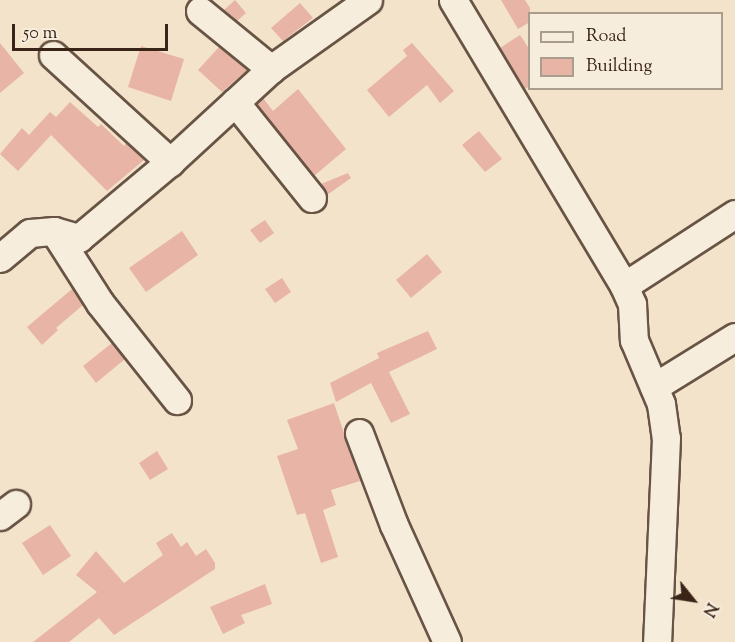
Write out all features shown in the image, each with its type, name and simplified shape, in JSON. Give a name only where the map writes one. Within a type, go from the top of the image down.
[{"type":"street","points":[[0,258],[30,233],[54,231],[79,238],[170,162],[270,69],[368,0]]},
{"type":"street","points":[[453,0],[624,286],[632,304],[634,340],[661,404],[666,438],[657,642]]},
{"type":"street","points":[[200,12],[270,69]]},
{"type":"street","points":[[53,55],[170,162]]},
{"type":"street","points":[[236,102],[312,198]]},
{"type":"street","points":[[624,286],[735,214]]},
{"type":"street","points":[[54,231],[100,303],[177,400]]},
{"type":"street","points":[[654,387],[735,337]]},
{"type":"street","points":[[359,432],[394,525],[447,642]]},
{"type":"building","points":[[235,0],[246,13],[237,21],[224,10]]},
{"type":"building","points":[[501,0],[525,0],[530,8],[528,23],[518,29]]},
{"type":"building","points":[[300,3],[313,18],[283,41],[271,28]]},
{"type":"building","points":[[520,35],[528,47],[528,87],[525,89],[500,48]]},
{"type":"building","points":[[0,43],[24,73],[0,93]]},
{"type":"building","points":[[412,43],[454,91],[440,103],[427,85],[389,117],[367,90],[407,56],[403,50]]},
{"type":"building","points":[[141,46],[184,59],[171,101],[128,87]]},
{"type":"building","points":[[219,47],[247,70],[222,92],[198,70]]},
{"type":"building","points":[[298,89],[346,149],[314,176],[257,104],[263,98],[273,111]]},
{"type":"building","points":[[70,102],[98,127],[101,124],[124,146],[126,143],[144,160],[107,191],[51,135],[18,171],[0,154],[22,128],[29,135],[50,112],[56,117]]},
{"type":"building","points":[[479,131],[502,159],[485,172],[462,145]]},
{"type":"building","points":[[348,173],[351,178],[327,195],[321,184]]},
{"type":"building","points":[[265,220],[274,233],[260,243],[250,230]]},
{"type":"building","points":[[182,231],[198,255],[146,292],[129,268]]},
{"type":"building","points":[[427,254],[442,272],[411,298],[396,280]]},
{"type":"building","points":[[282,278],[291,292],[275,303],[265,289]]},
{"type":"building","points":[[72,289],[83,305],[56,328],[58,330],[42,345],[27,327]]},
{"type":"building","points":[[428,331],[437,349],[389,372],[410,414],[391,423],[371,383],[336,402],[330,383],[379,358],[377,353]]},
{"type":"building","points":[[112,343],[125,359],[96,383],[83,366]]},
{"type":"building","points":[[334,403],[360,481],[331,490],[336,505],[323,510],[338,557],[321,563],[305,513],[297,515],[277,456],[298,449],[287,420]]},
{"type":"building","points":[[157,451],[168,469],[150,480],[139,463]]},
{"type":"building","points":[[50,525],[71,556],[43,575],[22,543]]},
{"type":"building","points":[[172,533],[181,547],[187,542],[196,556],[206,549],[215,563],[215,569],[114,635],[99,618],[69,642],[33,642],[97,592],[76,575],[96,551],[124,583],[163,555],[156,543]]},
{"type":"building","points":[[265,584],[272,604],[241,615],[245,623],[223,634],[210,607]]}]
